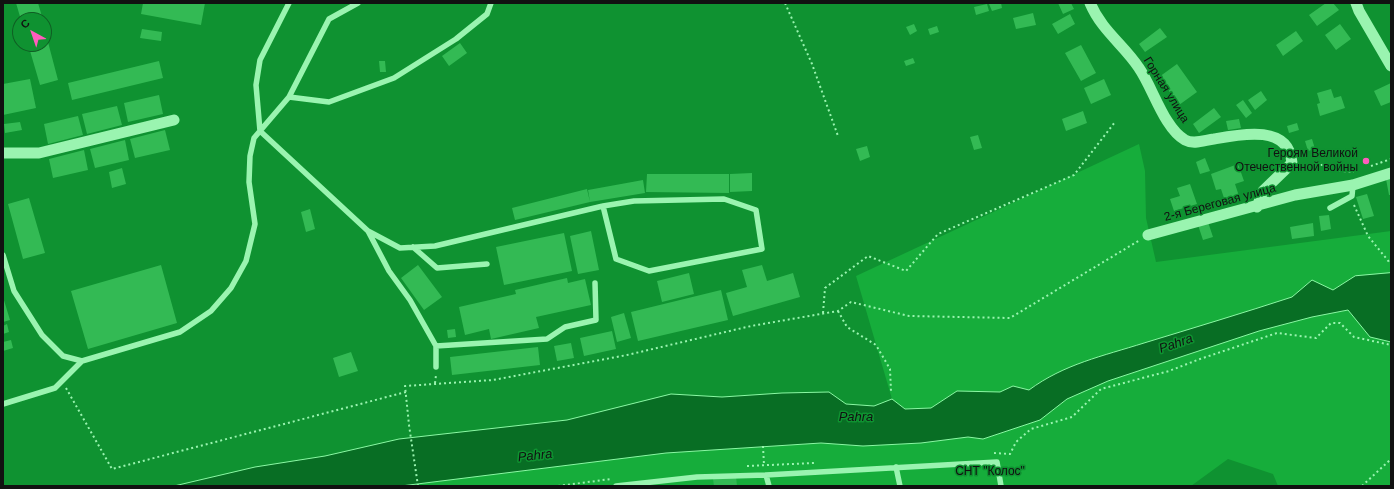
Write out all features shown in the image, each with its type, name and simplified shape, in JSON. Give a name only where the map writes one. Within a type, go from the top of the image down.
[{"type":"street","name":"Горная улица","points":[[1090,3],[1096,15],[1139,68],[1171,127],[1184,140],[1194,142],[1252,134],[1268,134],[1282,142],[1291,154],[1292,163]]},
{"type":"street","points":[[1356,3],[1359,11],[1391,66]]},
{"type":"street","points":[[3,152],[39,153],[174,120]]},
{"type":"street","points":[[1257,207],[1264,191],[1292,163]]},
{"type":"street","name":"2-я Береговая улица","points":[[1148,235],[1257,207],[1295,195],[1353,185],[1391,173]]},
{"type":"lane","points":[[289,3],[260,60],[256,85],[260,131],[368,231],[400,248],[435,246],[603,206],[634,201],[724,199],[756,210],[762,249],[649,271],[616,259],[603,206]]},
{"type":"lane","points":[[3,404],[55,388],[82,361],[180,332],[211,311],[231,288],[246,261],[255,224],[248,182],[254,138],[289,98],[329,19],[358,3]]},
{"type":"lane","points":[[289,98],[329,102],[394,78],[456,39],[487,14],[491,3]]},
{"type":"lane","points":[[1330,208],[1352,196],[1353,185]]},
{"type":"lane","points":[[368,231],[389,271],[410,300],[436,346],[436,367]]},
{"type":"lane","points":[[413,247],[437,268],[487,264]]},
{"type":"lane","points":[[3,255],[14,290],[42,335],[63,356],[82,361]]},
{"type":"lane","points":[[436,346],[547,338],[565,327],[596,320],[595,283]]},
{"type":"lane","points":[[616,486],[697,477],[766,475],[997,462],[1001,486]]},
{"type":"lane","points":[[896,467],[900,486]]},
{"type":"lane","points":[[766,475],[769,486]]},
{"type":"path","points":[[785,3],[812,64],[838,136]]},
{"type":"path","points":[[823,313],[825,288],[868,256],[906,270],[938,234],[1074,175],[1115,122]]},
{"type":"path","points":[[1370,167],[1391,159]]},
{"type":"path","points":[[1292,163],[1304,168],[1328,164],[1339,170],[1352,173],[1358,171]]},
{"type":"path","points":[[1356,214],[1368,236],[1390,263],[1391,261]]},
{"type":"path","points":[[418,486],[408,425],[405,386],[493,380],[627,355],[752,326],[838,311],[851,302],[909,316],[1010,318],[1148,235]]},
{"type":"path","points":[[838,311],[847,327],[876,345],[890,369],[891,391]]},
{"type":"path","points":[[1010,454],[1016,442],[1031,429],[1072,416],[1101,390],[1169,371],[1277,333],[1316,338],[1331,323],[1340,323],[1354,337],[1391,345]]},
{"type":"path","points":[[62,381],[112,469],[406,392]]},
{"type":"path","points":[[763,446],[764,465]]},
{"type":"path","points":[[1362,486],[1391,460]]},
{"type":"green space","points":[[1139,144],[1145,171],[1146,218],[1156,262],[1391,231],[1391,273],[1355,276],[1333,290],[1312,281],[1292,297],[1084,362],[1070,367],[1042,381],[1029,390],[1013,386],[1000,392],[957,391],[931,408],[905,409],[892,399],[856,276]]},
{"type":"green space","name":"СНТ \"Колос\"","points":[[1349,310],[1370,337],[1391,342],[1391,486],[1278,486],[1273,474],[1228,459],[1191,486],[401,486],[666,453],[821,443],[863,446],[921,443],[968,437],[983,439],[1040,420],[1067,399],[1108,381],[1259,331],[1312,317]]},
{"type":"water","name":"Pahra","points":[[1391,273],[1391,342],[1370,337],[1348,310],[1312,317],[1259,331],[1108,381],[1067,399],[1040,420],[983,439],[968,437],[921,443],[863,446],[821,443],[666,453],[401,486],[174,486],[255,467],[325,456],[399,439],[567,420],[671,394],[722,397],[829,392],[846,404],[874,406],[892,399],[905,409],[931,408],[957,391],[1000,392],[1013,386],[1029,390],[1042,381],[1070,367],[1084,362],[1292,297],[1312,280],[1333,290],[1355,276]]},
{"type":"building","points":[[16,3],[38,3],[41,12],[19,12]]},
{"type":"building","points":[[143,3],[205,3],[201,25],[141,14]]},
{"type":"building","points":[[1001,3],[1002,8],[992,11],[989,4]]},
{"type":"building","points":[[1058,3],[1071,3],[1074,9],[1063,14]]},
{"type":"building","points":[[1326,3],[1333,3],[1339,10],[1317,26],[1309,15]]},
{"type":"building","points":[[987,4],[989,11],[976,15],[974,7]]},
{"type":"building","points":[[1033,13],[1036,25],[1016,29],[1013,18]]},
{"type":"building","points":[[1070,14],[1075,24],[1058,34],[1052,24]]},
{"type":"building","points":[[914,24],[917,31],[910,35],[906,27]]},
{"type":"building","points":[[1340,24],[1351,39],[1336,50],[1325,35]]},
{"type":"building","points":[[937,26],[939,32],[930,35],[928,29]]},
{"type":"building","points":[[1160,28],[1167,37],[1145,52],[1139,44]]},
{"type":"building","points":[[142,29],[162,32],[161,41],[140,38]]},
{"type":"building","points":[[1296,31],[1303,41],[1283,56],[1276,45]]},
{"type":"building","points":[[460,43],[467,53],[449,66],[442,56]]},
{"type":"building","points":[[1081,45],[1096,73],[1081,81],[1065,53]]},
{"type":"building","points":[[30,52],[51,52],[58,80],[40,85]]},
{"type":"building","points":[[913,58],[915,63],[906,66],[904,61]]},
{"type":"building","points":[[159,61],[163,78],[72,100],[68,83]]},
{"type":"building","points":[[379,61],[385,61],[386,72],[380,72]]},
{"type":"building","points":[[1177,64],[1197,92],[1179,105],[1159,77]]},
{"type":"building","points":[[30,79],[36,108],[3,115],[3,84]]},
{"type":"building","points":[[1104,79],[1111,95],[1091,104],[1084,88]]},
{"type":"building","points":[[1391,83],[1391,102],[1381,106],[1374,91]]},
{"type":"building","points":[[1331,89],[1334,98],[1341,96],[1345,108],[1320,116],[1317,104],[1320,103],[1317,93]]},
{"type":"building","points":[[1261,91],[1267,100],[1255,110],[1248,100]]},
{"type":"building","points":[[159,95],[163,114],[128,122],[124,103]]},
{"type":"building","points":[[1243,100],[1252,113],[1246,118],[1236,105]]},
{"type":"building","points":[[117,106],[122,125],[87,134],[82,114]]},
{"type":"building","points":[[1214,108],[1221,117],[1199,133],[1193,124]]},
{"type":"building","points":[[1083,111],[1087,123],[1066,131],[1062,119]]},
{"type":"building","points":[[78,116],[83,135],[48,144],[44,124]]},
{"type":"building","points":[[1239,119],[1241,128],[1228,130],[1226,121]]},
{"type":"building","points":[[20,122],[22,130],[5,133],[4,124]]},
{"type":"building","points":[[1297,123],[1299,130],[1289,133],[1287,126]]},
{"type":"building","points":[[165,130],[170,150],[135,158],[130,139]]},
{"type":"building","points":[[978,135],[982,148],[974,150],[970,137]]},
{"type":"building","points":[[1312,139],[1315,149],[1308,151],[1305,141]]},
{"type":"building","points":[[125,140],[129,160],[95,168],[90,149]]},
{"type":"building","points":[[867,146],[870,157],[860,161],[856,149]]},
{"type":"building","points":[[84,150],[88,170],[53,178],[49,159]]},
{"type":"building","points":[[1205,158],[1210,171],[1200,174],[1196,162]]},
{"type":"building","points":[[1238,164],[1244,181],[1235,184],[1239,196],[1225,201],[1221,189],[1216,190],[1211,174]]},
{"type":"building","points":[[122,168],[126,184],[112,188],[109,172]]},
{"type":"building","points":[[752,173],[752,191],[730,192],[730,174]]},
{"type":"building","points":[[647,174],[729,174],[729,193],[646,192]]},
{"type":"building","points":[[1391,178],[1391,195],[1389,195],[1386,179]]},
{"type":"building","points":[[643,180],[645,193],[590,202],[588,190]]},
{"type":"building","points":[[1190,184],[1197,204],[1174,211],[1170,199],[1180,196],[1177,188]]},
{"type":"building","points":[[587,189],[590,202],[515,220],[512,208]]},
{"type":"building","points":[[1367,194],[1374,216],[1363,219],[1356,197]]},
{"type":"building","points":[[29,198],[45,253],[23,259],[8,204]]},
{"type":"building","points":[[310,209],[315,229],[306,232],[301,212]]},
{"type":"building","points":[[1329,215],[1331,229],[1321,231],[1319,216]]},
{"type":"building","points":[[1208,222],[1213,237],[1203,240],[1198,225]]},
{"type":"building","points":[[1313,223],[1314,236],[1292,239],[1290,227]]},
{"type":"building","points":[[591,231],[599,270],[578,274],[570,236]]},
{"type":"building","points":[[564,233],[572,271],[504,285],[496,247]]},
{"type":"building","points":[[161,265],[177,323],[88,349],[71,291]]},
{"type":"building","points":[[418,265],[442,297],[424,310],[401,278]]},
{"type":"building","points":[[762,265],[767,281],[793,273],[800,297],[733,316],[726,293],[747,287],[742,270]]},
{"type":"building","points":[[689,273],[694,294],[662,302],[657,281]]},
{"type":"building","points":[[567,278],[568,283],[585,279],[591,305],[536,317],[539,328],[491,339],[489,329],[465,335],[459,307],[516,294],[515,290]]},
{"type":"building","points":[[721,290],[728,320],[638,341],[631,312]]},
{"type":"building","points":[[3,297],[10,320],[3,322]]},
{"type":"building","points":[[624,313],[631,338],[617,342],[611,317]]},
{"type":"building","points":[[7,324],[9,332],[3,334],[3,326]]},
{"type":"building","points":[[455,329],[456,337],[448,338],[447,330]]},
{"type":"building","points":[[612,331],[616,349],[584,356],[580,338]]},
{"type":"building","points":[[11,340],[13,348],[3,351],[3,342]]},
{"type":"building","points":[[571,343],[574,358],[557,361],[554,346]]},
{"type":"building","points":[[538,347],[540,365],[452,375],[450,357]]},
{"type":"building","points":[[351,352],[358,371],[339,377],[333,358]]},
{"type":"building","points":[[736,476],[737,486],[714,486],[713,479]]},
{"type":"place","name":"Героям Великой Отечественной войны","points":[[1366,161]]}]
